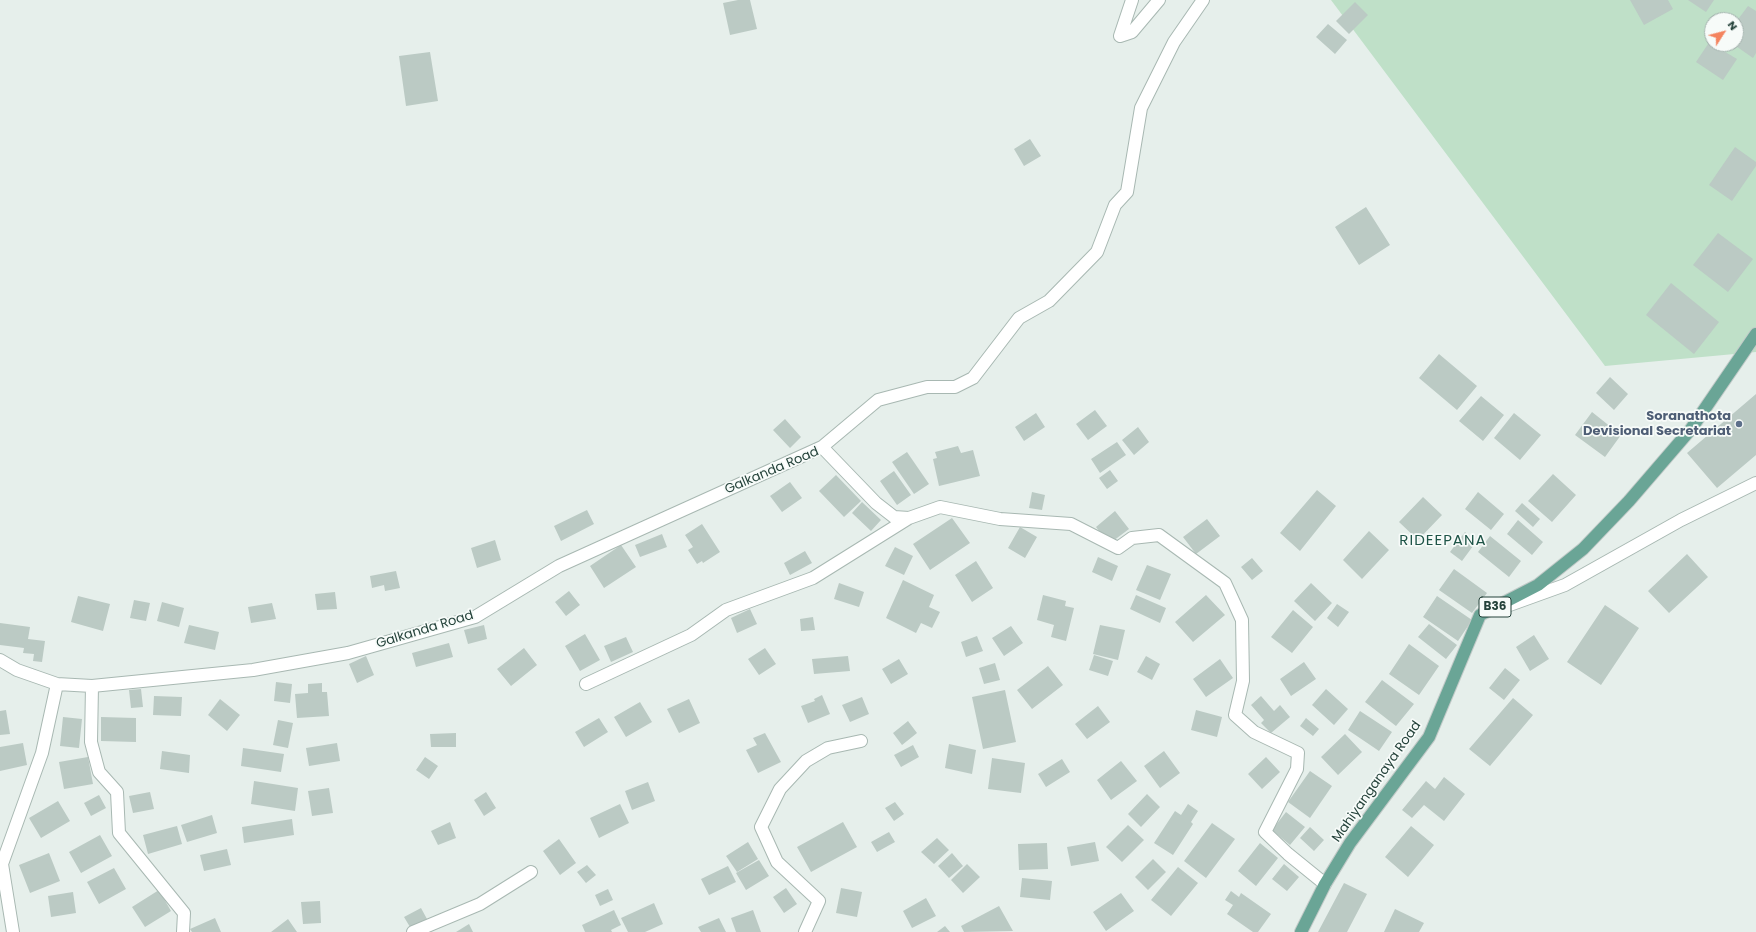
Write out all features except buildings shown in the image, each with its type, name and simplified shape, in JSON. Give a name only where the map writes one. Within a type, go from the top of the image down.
[{"type":"main road","name":"B36","points":[[1480,615],[1538,585],[1583,550],[1629,501],[1691,429],[1756,334]]},
{"type":"main road","name":"Mahiyanganaya Road","points":[[1301,932],[1324,884],[1350,843],[1429,737],[1480,615]]},
{"type":"street","points":[[1132,0],[1120,36],[1132,32],[1159,0]]},
{"type":"street","points":[[822,447],[878,400],[927,387],[955,387],[973,378],[1019,318],[1049,301],[1097,252],[1115,205],[1126,192],[1141,108],[1174,42],[1202,0]]},
{"type":"street","name":"Galkanda Road","points":[[0,660],[17,670],[57,684],[92,686],[253,670],[348,653],[475,617],[559,566],[822,447],[876,503],[894,517],[909,518]]},
{"type":"street","points":[[1480,615],[1565,585],[1680,520],[1756,484]]},
{"type":"street","points":[[586,684],[691,635],[726,610],[813,578],[909,518],[940,507],[1000,519],[1071,524],[1118,548],[1132,538],[1158,535],[1225,583],[1242,620],[1243,681],[1235,715],[1254,732],[1298,753],[1297,768],[1265,832],[1288,854],[1324,884]]},
{"type":"street","points":[[13,932],[2,864],[42,753],[57,684]]},
{"type":"street","points":[[92,686],[91,742],[99,772],[117,792],[119,833],[184,913],[183,932]]},
{"type":"street","points":[[805,932],[819,901],[777,862],[761,828],[780,789],[806,761],[828,748],[861,741]]},
{"type":"street","points":[[413,932],[480,904],[531,872]]},
{"type":"green space","points":[[1331,0],[1756,0],[1756,352],[1605,366]]},
{"type":"place","name":"Soranathota Devisional Secretariat","points":[[1739,424]]},
{"type":"district","name":"RIDEEPANA","points":[[1443,541]]}]
